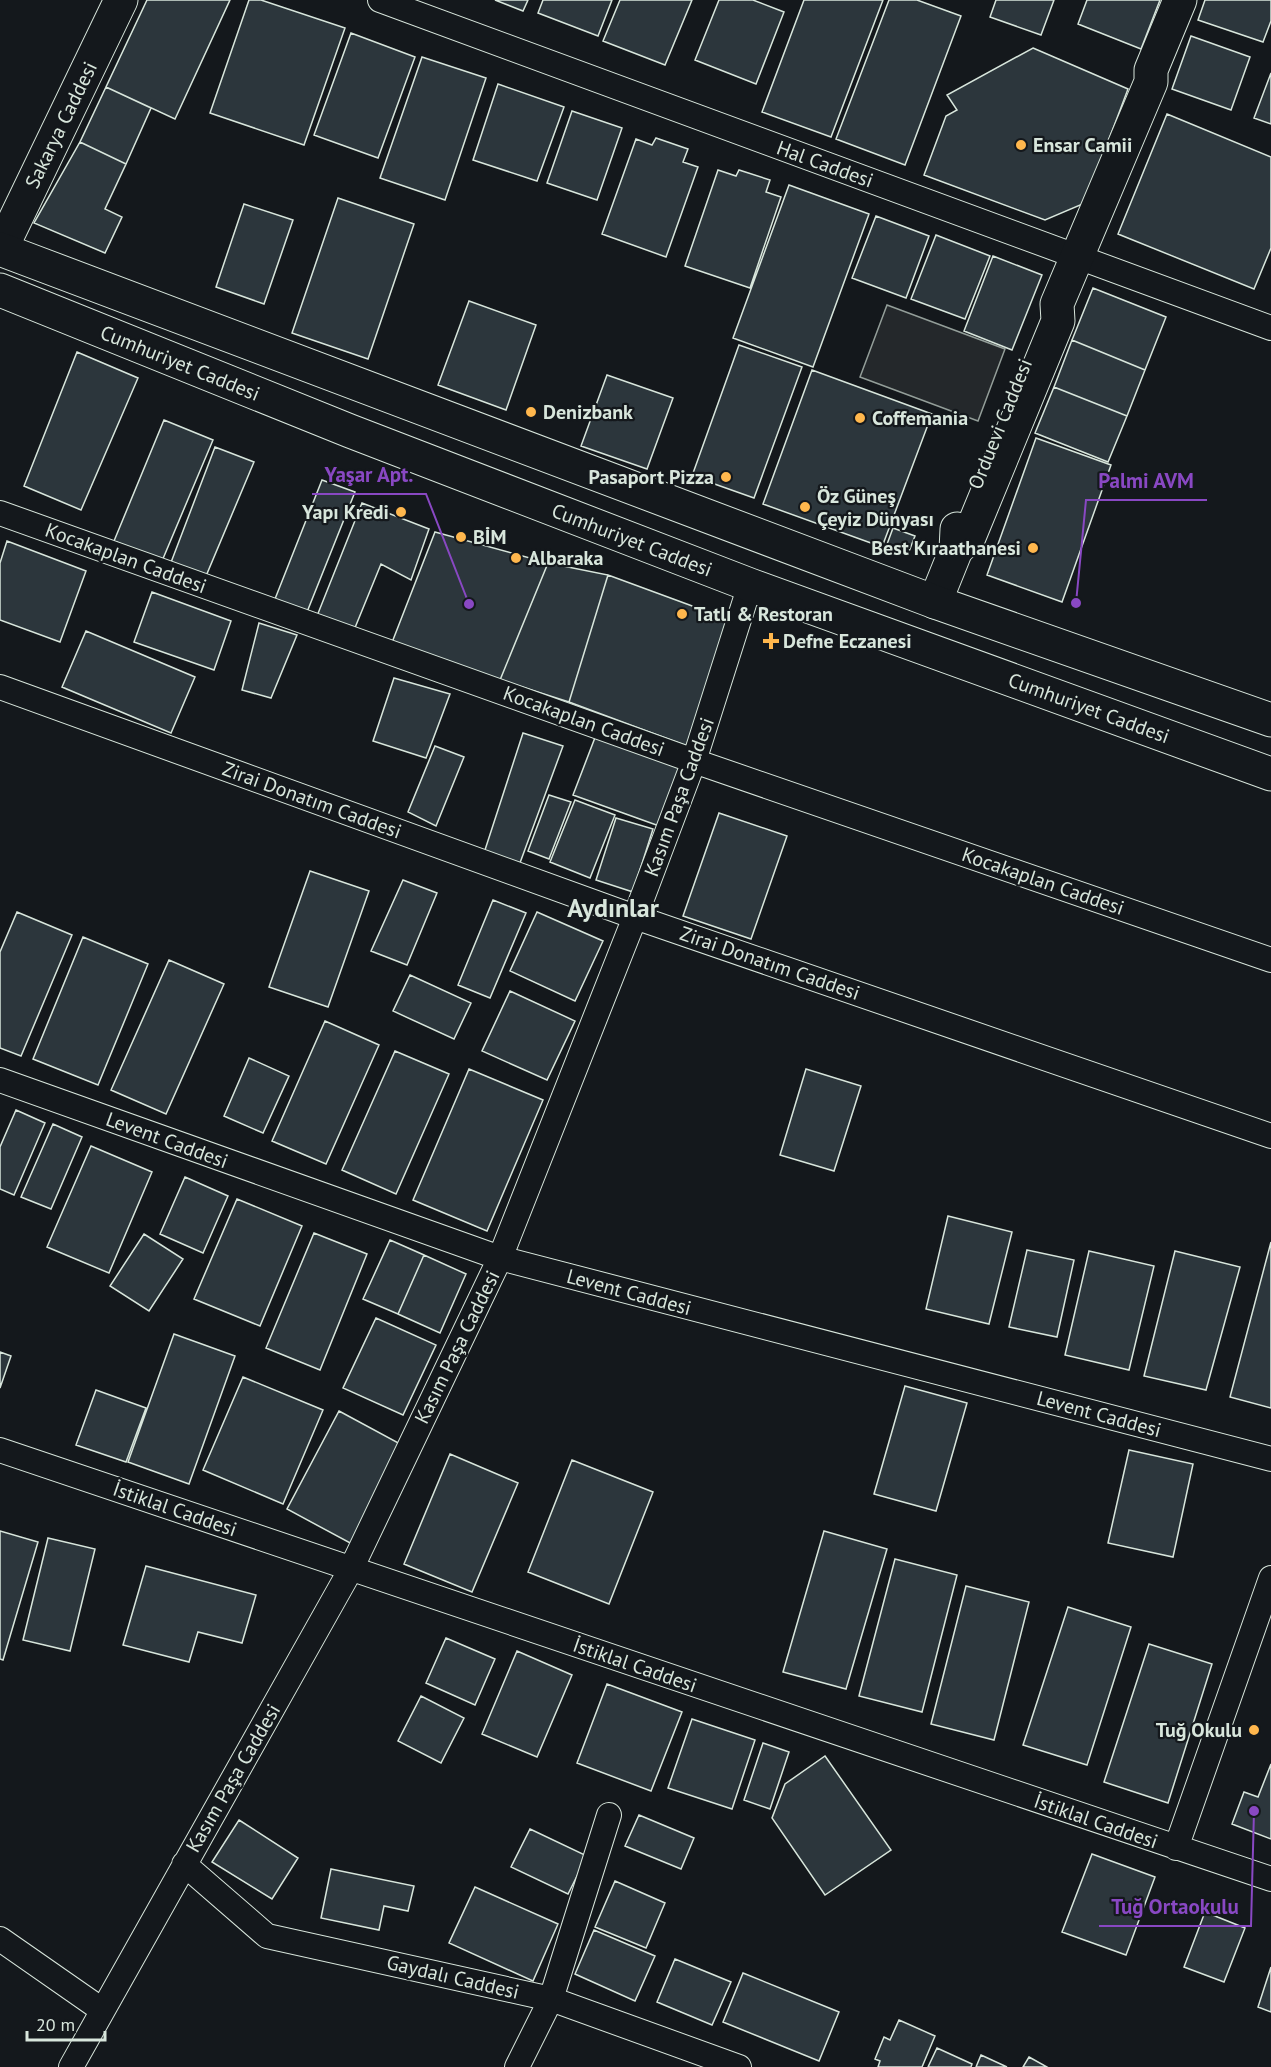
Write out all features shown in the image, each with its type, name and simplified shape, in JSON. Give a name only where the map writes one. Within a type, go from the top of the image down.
[{"type":"main road","name":"Sakarya Caddesi","points":[[0,249],[121,0]]},
{"type":"main road","name":"Orduevi Caddesi","points":[[935,602],[956,550],[956,531],[1044,316],[1058,304],[1151,82],[1151,70],[1180,0]]},
{"type":"main road","name":"Orduevi Caddesi","points":[[1151,82],[1161,76],[1192,0]]},
{"type":"main road","points":[[0,249],[935,602],[1271,720]]},
{"type":"main road","name":"Cumhuriyet Caddesi","points":[[0,290],[350,431],[750,585],[1271,774]]},
{"type":"street","name":"Hal Caddesi","points":[[380,0],[1271,328]]},
{"type":"street","name":"Kocakaplan Caddesi","points":[[0,513],[694,760],[1271,960]]},
{"type":"street","name":"Kasım Paşa Caddesi","points":[[71,2067],[351,1569],[500,1258],[635,917],[694,760],[750,585]]},
{"type":"street","name":"Zirai Donatım Caddesi","points":[[0,687],[635,917],[1271,1136]]},
{"type":"street","name":"Levent Caddesi","points":[[0,1080],[500,1258],[1271,1459]]},
{"type":"street","name":"İstiklal Caddesi","points":[[0,1450],[1271,1879]]},
{"type":"street","points":[[1176,1848],[1271,1578]]},
{"type":"street","points":[[517,2067],[551,1999],[609,1815]]},
{"type":"street","name":"Gaydalı Caddesi","points":[[184,1864],[267,1936],[551,1999],[739,2067]]},
{"type":"street","points":[[0,1939],[102,2010]]},
{"type":"shaded area","points":[[887,305],[1005,349],[978,421],[860,377]]},
{"type":"building","points":[[147,0],[230,0],[175,119],[106,87]]},
{"type":"building","points":[[249,0],[261,0],[345,28],[304,145],[210,113]]},
{"type":"building","points":[[495,0],[528,0],[523,11]]},
{"type":"building","points":[[543,0],[612,0],[598,36],[538,13]]},
{"type":"building","points":[[620,0],[692,0],[665,65],[603,41]]},
{"type":"building","points":[[719,0],[753,0],[784,12],[756,84],[695,60]]},
{"type":"building","points":[[804,0],[883,0],[831,137],[762,112]]},
{"type":"building","points":[[889,0],[917,0],[961,16],[905,165],[836,139]]},
{"type":"building","points":[[996,0],[1054,0],[1041,35],[990,17]]},
{"type":"building","points":[[1087,0],[1160,0],[1141,49],[1078,24]]},
{"type":"building","points":[[1205,0],[1271,0],[1271,21],[1263,42],[1198,20]]},
{"type":"building","points":[[351,33],[415,57],[378,158],[314,135]]},
{"type":"building","points":[[1191,36],[1250,57],[1231,110],[1172,89]]},
{"type":"building","name":"Ensar Camii","points":[[1033,48],[1128,89],[1085,203],[1045,220],[924,175],[946,116],[957,110],[947,95]]},
{"type":"building","points":[[422,57],[486,78],[445,200],[380,178]]},
{"type":"building","points":[[1271,73],[1271,124],[1254,118]]},
{"type":"building","points":[[498,84],[564,107],[537,181],[473,160]]},
{"type":"building","points":[[106,87],[151,108],[126,164],[80,142]]},
{"type":"building","points":[[572,111],[622,128],[597,200],[547,183]]},
{"type":"building","points":[[1167,114],[1271,157],[1271,248],[1254,289],[1118,234]]},
{"type":"building","points":[[656,138],[688,149],[683,162],[698,167],[666,257],[602,234],[636,139],[652,145]]},
{"type":"building","points":[[80,142],[126,164],[105,209],[122,217],[105,253],[34,223]]},
{"type":"building","points":[[718,170],[736,176],[739,170],[770,180],[766,192],[781,197],[750,288],[685,266]]},
{"type":"building","points":[[789,185],[869,214],[813,367],[733,338]]},
{"type":"building","points":[[338,198],[414,224],[368,359],[292,333]]},
{"type":"building","points":[[244,204],[293,220],[264,304],[216,287]]},
{"type":"building","points":[[876,216],[929,236],[906,298],[852,278]]},
{"type":"building","points":[[936,235],[990,256],[965,319],[911,299]]},
{"type":"building","points":[[993,256],[1042,275],[1012,350],[964,331]]},
{"type":"building","points":[[1093,288],[1166,317],[1145,370],[1072,340]]},
{"type":"building","points":[[469,301],[536,325],[506,410],[438,385]]},
{"type":"building","points":[[1072,340],[1145,370],[1127,416],[1054,387]]},
{"type":"building","points":[[739,345],[802,367],[754,498],[692,476]]},
{"type":"building","points":[[77,352],[138,378],[81,510],[24,486]]},
{"type":"building","points":[[812,370],[932,414],[882,547],[763,504]]},
{"type":"building","points":[[607,375],[673,398],[647,469],[581,446]]},
{"type":"building","points":[[1054,387],[1127,416],[1108,462],[1035,433]]},
{"type":"building","points":[[164,420],[213,440],[162,561],[114,541]]},
{"type":"building","points":[[1036,438],[1111,465],[1062,602],[987,575]]},
{"type":"building","points":[[215,447],[254,462],[206,576],[170,565]]},
{"type":"building","points":[[322,480],[355,492],[305,617],[273,604]]},
{"type":"building","points":[[362,503],[429,529],[411,580],[381,564],[352,635],[315,621]]},
{"type":"building","points":[[893,528],[915,536],[908,554],[886,547]]},
{"type":"building","points":[[435,532],[548,563],[500,680],[391,645]]},
{"type":"building","points":[[7,541],[86,571],[60,642],[0,620],[0,563]]},
{"type":"building","points":[[548,563],[608,575],[569,702],[500,680]]},
{"type":"building","points":[[608,575],[733,621],[692,748],[569,702]]},
{"type":"building","points":[[152,592],[231,621],[214,670],[134,642]]},
{"type":"building","points":[[259,623],[297,635],[271,698],[242,690]]},
{"type":"building","points":[[86,631],[195,677],[171,733],[62,687]]},
{"type":"building","points":[[394,678],[450,694],[426,758],[373,741]]},
{"type":"building","points":[[523,733],[563,746],[517,871],[483,856]]},
{"type":"building","points":[[596,735],[684,767],[662,827],[573,795]]},
{"type":"building","points":[[435,746],[464,757],[436,826],[408,812]]},
{"type":"building","points":[[549,795],[571,802],[549,859],[528,851]]},
{"type":"building","points":[[575,800],[615,815],[590,878],[550,862]]},
{"type":"building","points":[[719,813],[787,836],[751,939],[683,916]]},
{"type":"building","points":[[616,818],[653,829],[633,892],[596,880]]},
{"type":"building","points":[[310,871],[369,891],[328,1007],[269,987]]},
{"type":"building","points":[[403,880],[437,893],[407,965],[371,951]]},
{"type":"building","points":[[493,900],[526,913],[490,998],[458,985]]},
{"type":"building","points":[[17,912],[72,935],[21,1056],[0,1048],[0,952]]},
{"type":"building","points":[[537,912],[603,941],[575,1001],[510,971]]},
{"type":"building","points":[[83,937],[148,964],[98,1085],[33,1059]]},
{"type":"building","points":[[169,960],[224,984],[166,1114],[111,1090]]},
{"type":"building","points":[[410,975],[471,1003],[454,1039],[393,1011]]},
{"type":"building","points":[[510,991],[575,1021],[547,1080],[482,1051]]},
{"type":"building","points":[[325,1021],[379,1045],[326,1164],[272,1141]]},
{"type":"building","points":[[395,1051],[449,1074],[396,1194],[342,1170]]},
{"type":"building","points":[[249,1058],[289,1076],[263,1133],[224,1116]]},
{"type":"building","points":[[469,1069],[543,1100],[487,1231],[413,1200]]},
{"type":"building","points":[[806,1069],[861,1086],[834,1171],[780,1155]]},
{"type":"building","points":[[16,1110],[45,1123],[14,1195],[0,1189],[0,1147]]},
{"type":"building","points":[[53,1124],[82,1137],[51,1209],[21,1197]]},
{"type":"building","points":[[91,1146],[152,1172],[109,1273],[47,1247]]},
{"type":"building","points":[[185,1177],[228,1196],[203,1253],[160,1234]]},
{"type":"building","points":[[237,1199],[302,1226],[260,1326],[194,1299]]},
{"type":"building","points":[[948,1216],[1012,1232],[989,1324],[926,1309]]},
{"type":"building","points":[[314,1233],[367,1254],[320,1370],[266,1348]]},
{"type":"building","points":[[144,1234],[183,1259],[149,1311],[110,1286]]},
{"type":"building","points":[[390,1240],[424,1255],[398,1314],[363,1299]]},
{"type":"building","points":[[1271,1242],[1271,1408],[1230,1397]]},
{"type":"building","points":[[1027,1250],[1074,1260],[1057,1337],[1009,1327]]},
{"type":"building","points":[[1089,1251],[1154,1266],[1129,1370],[1065,1355]]},
{"type":"building","points":[[1175,1251],[1240,1267],[1206,1390],[1144,1376]]},
{"type":"building","points":[[424,1255],[466,1274],[440,1333],[398,1314]]},
{"type":"building","points":[[376,1318],[436,1345],[403,1415],[343,1388]]},
{"type":"building","points":[[174,1334],[235,1356],[189,1484],[128,1462]]},
{"type":"building","points":[[0,1352],[11,1356],[0,1388]]},
{"type":"building","points":[[243,1377],[323,1410],[283,1504],[203,1470]]},
{"type":"building","points":[[905,1386],[967,1403],[936,1511],[874,1494]]},
{"type":"building","points":[[96,1390],[146,1408],[126,1462],[76,1445]]},
{"type":"building","points":[[339,1411],[404,1446],[352,1544],[287,1509]]},
{"type":"building","points":[[1129,1450],[1193,1464],[1173,1557],[1108,1543]]},
{"type":"building","points":[[450,1454],[518,1483],[472,1592],[404,1564]]},
{"type":"building","points":[[572,1460],[653,1492],[609,1604],[528,1572]]},
{"type":"building","points":[[0,1531],[38,1542],[3,1660],[0,1659]]},
{"type":"building","points":[[824,1531],[887,1549],[846,1689],[783,1672]]},
{"type":"building","points":[[48,1538],[95,1549],[70,1651],[23,1640]]},
{"type":"building","points":[[895,1559],[957,1575],[922,1712],[859,1696]]},
{"type":"building","points":[[146,1566],[256,1595],[242,1643],[198,1632],[189,1662],[123,1645]]},
{"type":"building","points":[[966,1586],[1029,1602],[994,1740],[931,1724]]},
{"type":"building","points":[[1068,1607],[1131,1627],[1087,1765],[1023,1745]]},
{"type":"building","points":[[446,1638],[495,1659],[475,1705],[426,1683]]},
{"type":"building","points":[[1149,1644],[1212,1664],[1168,1803],[1104,1782]]},
{"type":"building","points":[[517,1651],[572,1675],[537,1757],[482,1734]]},
{"type":"building","points":[[607,1684],[682,1712],[651,1791],[577,1763]]},
{"type":"building","points":[[421,1696],[464,1718],[441,1763],[398,1741]]},
{"type":"building","points":[[692,1719],[755,1740],[732,1809],[668,1788]]},
{"type":"building","points":[[763,1743],[789,1752],[770,1809],[744,1800]]},
{"type":"building","points":[[825,1756],[891,1850],[825,1895],[772,1818],[785,1784]]},
{"type":"building","points":[[1271,1764],[1271,1839],[1232,1824],[1244,1792],[1258,1797]]},
{"type":"building","points":[[639,1815],[694,1838],[681,1869],[625,1846]]},
{"type":"building","points":[[239,1820],[298,1858],[272,1899],[212,1862]]},
{"type":"building","points":[[530,1829],[587,1856],[568,1894],[511,1867]]},
{"type":"building","points":[[1092,1854],[1155,1877],[1126,1955],[1062,1932]]},
{"type":"building","points":[[331,1869],[414,1886],[408,1911],[384,1906],[379,1930],[321,1918]]},
{"type":"building","points":[[615,1881],[665,1903],[646,1948],[595,1927]]},
{"type":"building","points":[[475,1887],[558,1924],[533,1981],[449,1943]]},
{"type":"building","points":[[1205,1912],[1245,1928],[1224,1982],[1184,1967]]},
{"type":"building","points":[[594,1930],[655,1956],[635,2001],[575,1974]]},
{"type":"building","points":[[675,1959],[731,1982],[712,2025],[657,2002]]},
{"type":"building","points":[[1271,1967],[1271,2012],[1258,2007]]},
{"type":"building","points":[[743,1973],[839,2012],[819,2061],[723,2022]]},
{"type":"building","points":[[899,2020],[935,2036],[922,2067],[878,2067],[880,2061],[875,2059],[884,2037],[890,2040]]},
{"type":"building","points":[[937,2048],[972,2064],[971,2067],[928,2067]]},
{"type":"building","points":[[981,2055],[1007,2067],[976,2067]]},
{"type":"building","points":[[1029,2057],[1047,2067],[1023,2067]]},
{"type":"place","name":"Ensar Camii","points":[[1021,145]]},
{"type":"place","name":"Denizbank","points":[[531,412]]},
{"type":"place","name":"Coffemania","points":[[860,418]]},
{"type":"place","name":"Pasaport Pizza","points":[[726,477]]},
{"type":"place","name":"Öz Güneş Çeyiz Dünyası","points":[[805,507]]},
{"type":"place","name":"Yapı Kredi","points":[[401,512]]},
{"type":"place","name":"BİM","points":[[461,537]]},
{"type":"place","name":"Best Kıraathanesi","points":[[1033,548]]},
{"type":"place","name":"Albaraka","points":[[516,558]]},
{"type":"place","name":"Palmi AVM","points":[[1076,603]]},
{"type":"place","name":"Yaşar Apt.","points":[[469,604]]},
{"type":"place","name":"Tatlı & Restoran","points":[[682,614]]},
{"type":"place","name":"Defne Eczanesi","points":[[771,641]]},
{"type":"place","name":"Tuğ Okulu","points":[[1254,1730]]},
{"type":"place","name":"Tuğ Ortaokulu","points":[[1254,1811]]},
{"type":"district","name":"Aydınlar","points":[[613,907]]}]
